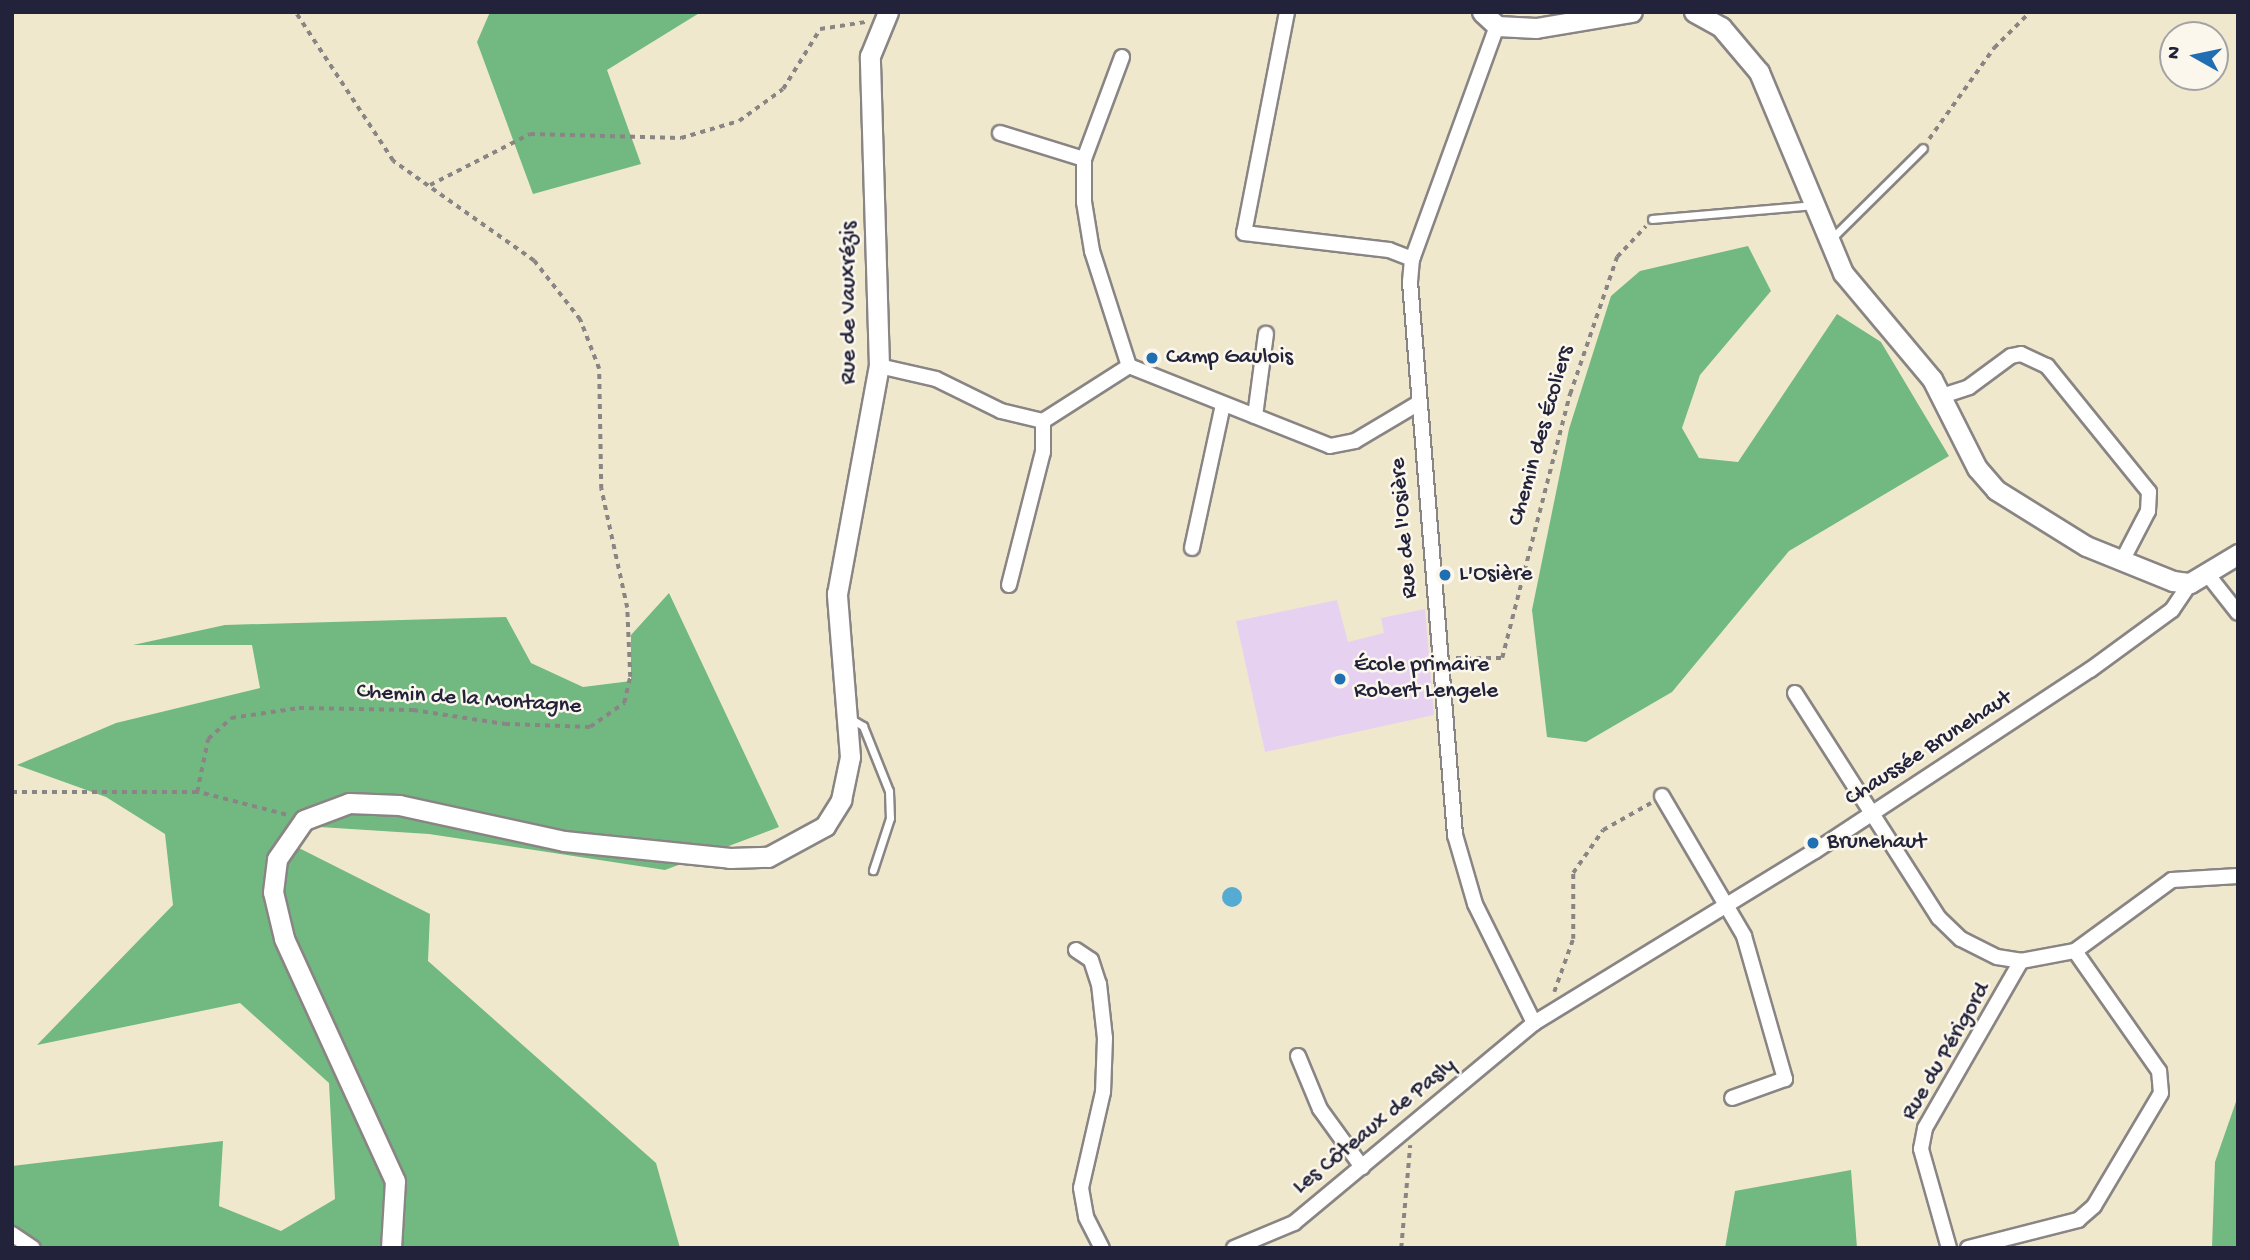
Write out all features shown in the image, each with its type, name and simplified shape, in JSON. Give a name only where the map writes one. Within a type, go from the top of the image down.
[{"type":"street","points":[[1287,12],[1244,233],[1389,250],[1412,259]]},
{"type":"street","points":[[1482,12],[1497,26],[1536,28],[1632,12]]},
{"type":"street","points":[[1698,13],[1721,27],[1759,72],[1843,273],[1942,397],[1976,468],[1996,490],[2086,546],[2122,561],[2199,579],[2238,612]]},
{"type":"street","name":"Rue de Vauxrézis","points":[[304,820],[349,803],[399,805],[564,841],[730,858],[768,857],[825,826],[841,800],[851,719],[839,563],[878,366],[870,56],[886,16]]},
{"type":"street","name":"Rue de l'Osière","points":[[1497,26],[1412,259],[1418,404],[1455,835],[1475,904],[1534,1023]]},
{"type":"street","points":[[1122,57],[1084,159],[1092,251],[1129,366],[1330,446],[1355,441],[1418,404]]},
{"type":"street","points":[[1000,133],[1084,159]]},
{"type":"street","points":[[1255,416],[1266,334]]},
{"type":"street","points":[[1942,397],[1969,387],[2011,356],[2021,354],[2047,366],[2149,492],[2148,511],[2122,561]]},
{"type":"street","points":[[878,366],[936,379],[1002,411],[1044,421],[1129,366]]},
{"type":"street","points":[[1192,548],[1223,405]]},
{"type":"street","points":[[1009,585],[1043,452],[1044,421]]},
{"type":"street","points":[[2199,579],[2238,554]]},
{"type":"street","name":"Chaussée Brunehaut","points":[[1534,1023],[1873,812],[2090,670],[2172,610],[2199,579]]},
{"type":"street","points":[[1795,693],[1939,918],[1961,939],[2021,961],[2075,951],[2172,880],[2238,876]]},
{"type":"street","points":[[1662,796],[1745,936],[1785,1079],[1732,1098]]},
{"type":"street","points":[[304,820],[276,859],[273,892],[285,938],[385,1149],[399,1199],[391,1248]]},
{"type":"street","points":[[1076,950],[1091,960],[1099,984],[1105,1038],[1103,1092],[1081,1188],[1086,1217],[1102,1248]]},
{"type":"street","points":[[1968,1248],[2078,1220],[2094,1206],[2161,1093],[2159,1071],[2075,951]]},
{"type":"street","name":"Rue du Périgord","points":[[1949,1248],[1921,1149],[1925,1128],[2021,961]]},
{"type":"street","name":"Les Côteaux de Pasly","points":[[1234,1248],[1294,1223],[1534,1023]]},
{"type":"street","points":[[1298,1056],[1320,1109],[1362,1167]]},
{"type":"street","points":[[12,1234],[33,1248]]},
{"type":"lane","points":[[1829,242],[1923,148]]},
{"type":"lane","points":[[1652,219],[1814,205]]},
{"type":"lane","points":[[851,719],[863,726],[889,791],[890,818],[873,870]]},
{"type":"path","name":"Chemin de la Montagne","points":[[197,792],[208,739],[231,718],[299,708],[413,710],[562,729],[590,727],[624,703],[630,677],[627,608],[601,489],[599,369],[580,320],[534,261],[393,161],[295,12]]},
{"type":"path","points":[[1923,148],[1994,48],[2030,12]]},
{"type":"path","points":[[430,185],[530,134],[681,138],[739,121],[783,89],[820,29],[886,16]]},
{"type":"path","name":"Chemin des Écoliers","points":[[1440,657],[1502,658],[1570,394],[1617,257],[1652,219]]},
{"type":"path","points":[[12,792],[197,792],[304,820]]},
{"type":"path","points":[[1534,1023],[1559,984],[1573,939],[1573,873],[1603,830],[1662,796]]},
{"type":"path","points":[[1401,1248],[1412,1127]]},
{"type":"shaded area","name":"École primaire Robert Lengele","points":[[1337,600],[1348,642],[1384,633],[1381,618],[1425,609],[1434,715],[1265,752],[1236,621]]},
{"type":"green space","points":[[490,12],[701,12],[607,70],[641,164],[533,194],[477,42]]},
{"type":"green space","points":[[1748,246],[1771,291],[1700,375],[1682,428],[1699,458],[1738,462],[1837,314],[1881,342],[1949,456],[1789,551],[1672,692],[1586,742],[1547,737],[1532,610],[1569,429],[1611,296],[1640,271]]},
{"type":"green space","points":[[669,593],[779,827],[665,870],[429,834],[304,826],[285,841],[430,914],[428,961],[656,1163],[680,1248],[12,1248],[12,1166],[223,1141],[219,1206],[281,1231],[335,1199],[329,1083],[240,1003],[37,1045],[173,905],[165,834],[106,797],[17,765],[116,723],[260,688],[252,645],[133,645],[225,625],[506,617],[531,663],[583,687],[631,681],[631,635]]},
{"type":"green space","points":[[2238,1096],[2238,1248],[2212,1248],[2215,1162]]},
{"type":"green space","points":[[1851,1170],[1857,1248],[1725,1248],[1735,1191]]},
{"type":"water","points":[[1228,887],[1236,887],[1242,897],[1236,907],[1228,907],[1222,901],[1222,893]]},
{"type":"place","name":"Camp Gaulois","points":[[1152,358]]},
{"type":"place","name":"L'Osière","points":[[1445,575]]},
{"type":"place","name":"École primaire Robert Lengele","points":[[1340,679]]},
{"type":"place","name":"Brunehaut","points":[[1813,843]]}]
